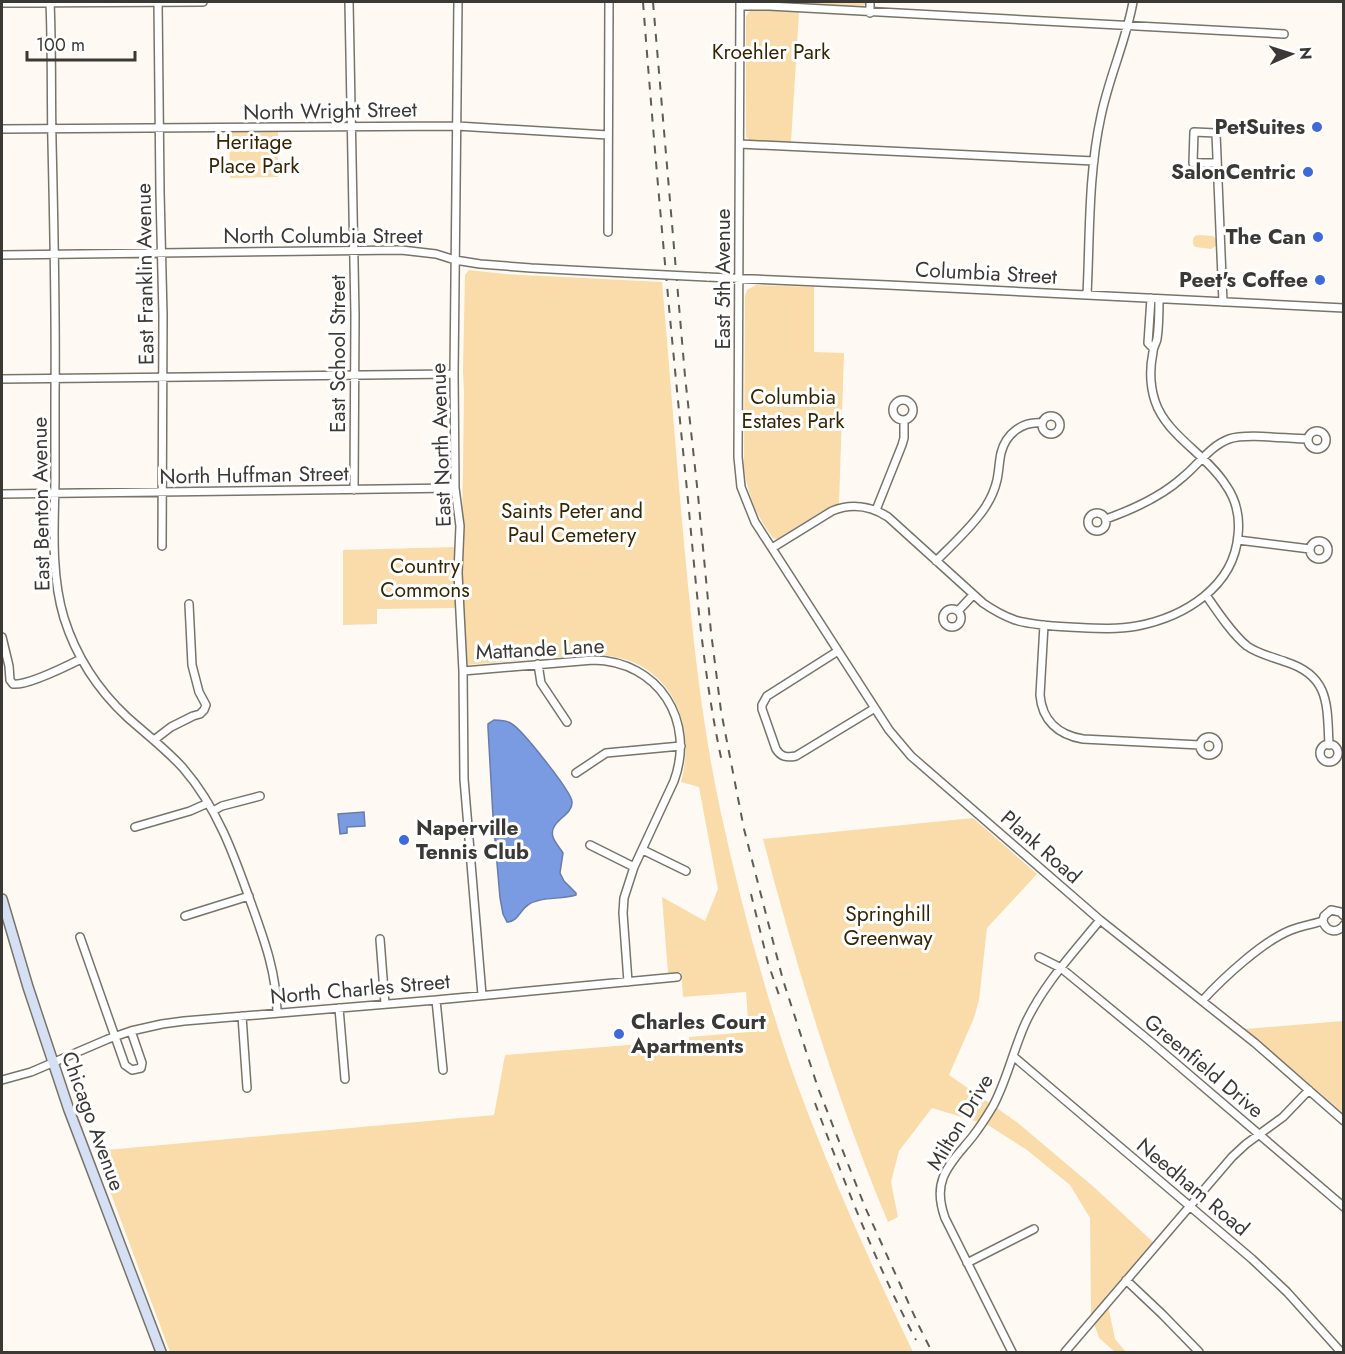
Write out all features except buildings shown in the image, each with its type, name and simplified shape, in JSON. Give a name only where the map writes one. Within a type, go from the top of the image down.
[{"type":"main road","name":"Chicago Avenue","points":[[2,899],[53,1063],[161,1353]]},
{"type":"street","name":"East Benton Avenue","points":[[50,2],[55,566],[63,615],[75,647],[94,680],[127,717],[183,768],[208,803],[225,833],[272,966],[277,1013]]},
{"type":"street","name":"East Franklin Avenue","points":[[158,2],[163,377],[162,546]]},
{"type":"street","points":[[2,3],[203,2]]},
{"type":"street","name":"East School Street","points":[[349,2],[354,250],[354,490]]},
{"type":"street","name":"East North Avenue","points":[[458,2],[455,488],[460,526],[458,573],[463,670],[464,779],[482,995]]},
{"type":"street","points":[[608,232],[609,2]]},
{"type":"street","points":[[870,2],[870,13]]},
{"type":"street","points":[[1087,295],[1094,160],[1105,100],[1133,2]]},
{"type":"street","points":[[740,4],[870,13],[1284,34]]},
{"type":"street","name":"East 5th Avenue","points":[[740,4],[738,457],[740,481],[750,512],[772,548]]},
{"type":"street","name":"North Wright Street","points":[[2,129],[457,126],[608,135]]},
{"type":"street","points":[[1217,163],[1192,163],[1194,132],[1216,133],[1223,302]]},
{"type":"street","points":[[740,144],[1094,160]]},
{"type":"street","name":"North Columbia Street","points":[[2,255],[401,250],[436,254],[480,264],[626,273]]},
{"type":"street","name":"Columbia Street","points":[[626,273],[1344,308]]},
{"type":"street","points":[[1151,298],[1148,343],[1153,348]]},
{"type":"street","points":[[772,548],[827,513],[855,506],[883,513],[987,606],[1005,616],[1021,621],[1044,625],[1106,628],[1134,626],[1171,616],[1198,601],[1217,585],[1227,570],[1237,546],[1239,525],[1231,492],[1222,479],[1170,427],[1157,408],[1152,388],[1153,348],[1157,342],[1160,299]]},
{"type":"street","points":[[2,379],[454,374]]},
{"type":"street","points":[[876,510],[902,446],[904,420]]},
{"type":"street","points":[[936,561],[985,508],[995,486],[1003,447],[1010,436],[1026,424],[1042,423]]},
{"type":"street","points":[[1106,519],[1155,498],[1185,477],[1217,445],[1233,438],[1308,439]]},
{"type":"street","name":"North Huffman Street","points":[[2,494],[455,488]]},
{"type":"street","points":[[1238,540],[1310,549]]},
{"type":"street","name":"Plank Road","points":[[772,548],[896,740],[910,756],[1100,920],[1255,1043],[1344,1121]]},
{"type":"street","points":[[958,611],[973,595]]},
{"type":"street","points":[[1206,595],[1247,646],[1300,667],[1315,679],[1327,703],[1329,745]]},
{"type":"street","points":[[154,740],[171,727],[200,714],[206,705],[199,692],[192,665],[189,604]]},
{"type":"street","points":[[1044,625],[1040,703],[1046,717],[1058,730],[1083,739],[1200,745]]},
{"type":"street","points":[[2,637],[10,680],[13,684],[18,685],[30,681],[81,659]]},
{"type":"street","points":[[838,651],[764,700],[762,709],[779,754],[791,758],[796,756],[875,708]]},
{"type":"street","name":"Mattande Lane","points":[[463,670],[604,660],[626,664],[640,672],[657,685],[667,700],[678,724],[681,746],[679,767],[634,867],[624,898],[628,982]]},
{"type":"street","points":[[538,664],[541,683],[567,722]]},
{"type":"street","points":[[576,773],[606,753],[681,746]]},
{"type":"street","points":[[213,811],[222,806],[260,796]]},
{"type":"street","points":[[135,826],[190,811],[208,803]]},
{"type":"street","points":[[590,845],[634,867]]},
{"type":"street","points":[[643,850],[686,871]]},
{"type":"street","points":[[185,916],[249,896]]},
{"type":"street","points":[[1323,921],[1327,912],[1331,910],[1336,910],[1344,916]]},
{"type":"street","name":"Milton Drive","points":[[1012,1353],[942,1209],[941,1184],[947,1170],[975,1134],[994,1104],[1037,1001],[1100,920]]},
{"type":"street","points":[[1323,921],[1327,929],[1332,931],[1344,925]]},
{"type":"street","points":[[1202,1001],[1211,990],[1275,938],[1291,930],[1323,921]]},
{"type":"street","points":[[80,937],[125,1065],[136,1070],[141,1068],[142,1064],[131,1031]]},
{"type":"street","points":[[380,939],[385,1004]]},
{"type":"street","name":"Greenfield Drive","points":[[1039,957],[1061,968],[1344,1207]]},
{"type":"street","name":"North Charles Street","points":[[2,1080],[21,1076],[115,1036],[184,1020],[436,1000],[677,977]]},
{"type":"street","points":[[436,1000],[443,1070]]},
{"type":"street","points":[[339,1008],[345,1078]]},
{"type":"street","points":[[242,1016],[248,1088]]},
{"type":"street","name":"Needham Road","points":[[1013,1056],[1274,1279],[1341,1353]]},
{"type":"street","points":[[1065,1353],[1232,1157],[1283,1117],[1309,1090]]},
{"type":"street","points":[[967,1263],[1034,1229]]},
{"type":"street","points":[[1126,1280],[1199,1353]]},
{"type":"green space","points":[[752,2],[867,2],[861,7]]},
{"type":"green space","name":"Kroehler Park","points":[[753,10],[799,12],[791,142],[751,141],[746,137],[746,16]]},
{"type":"green space","name":"Heritage Place Park","points":[[278,129],[278,177],[230,178],[229,130]]},
{"type":"green space","points":[[1195,236],[1213,236],[1216,239],[1216,246],[1211,249],[1195,247],[1193,239]]},
{"type":"green space","name":"Saints Peter and Paul Cemetery","points":[[469,270],[662,282],[697,668],[707,741],[729,848],[765,985],[798,1087],[852,1221],[913,1352],[170,1352],[95,1151],[494,1115],[505,1055],[689,1040],[689,1037],[749,1032],[746,992],[683,997],[681,972],[668,973],[662,897],[705,921],[718,889],[699,787],[681,782],[686,749],[684,732],[675,701],[666,688],[655,676],[636,663],[596,654],[466,665],[461,576],[465,275]]},
{"type":"green space","name":"Columbia Estates Park","points":[[756,285],[814,287],[814,352],[844,353],[839,504],[824,510],[777,539],[773,538],[757,513],[747,486],[744,466],[745,296],[747,290]]},
{"type":"green space","name":"Country Commons","points":[[456,547],[455,608],[377,609],[377,624],[343,625],[343,550]]},
{"type":"green space","name":"Springhill Greenway","points":[[973,818],[1037,874],[987,928],[979,1000],[974,1018],[949,1075],[1018,1123],[1095,1188],[1153,1242],[1106,1296],[1115,1339],[1126,1352],[1115,1352],[1099,1338],[1091,1314],[1090,1218],[1070,1185],[1027,1150],[988,1125],[932,1108],[899,1151],[891,1182],[898,1217],[888,1222],[851,1128],[819,1033],[763,839]]},
{"type":"green space","points":[[1343,1021],[1343,1113],[1244,1029]]},
{"type":"water","points":[[494,720],[508,722],[517,729],[556,775],[572,802],[569,811],[552,831],[563,853],[560,873],[576,895],[533,902],[525,907],[514,920],[507,922],[500,898],[493,817],[488,724]]},
{"type":"water","points":[[364,812],[365,826],[347,827],[347,833],[340,834],[338,814]]},
{"type":"railway","points":[[643,2],[662,236],[696,580],[709,690],[722,762]]},
{"type":"railway","points":[[653,2],[685,376],[711,632],[721,711],[744,829],[783,980],[818,1088],[865,1207],[932,1352]]},
{"type":"railway","points":[[751,894],[768,963],[779,995]]},
{"type":"railway","points":[[815,1103],[862,1223],[916,1340]]},
{"type":"place","name":"PetSuites","points":[[1317,127]]},
{"type":"place","name":"SalonCentric","points":[[1308,172]]},
{"type":"place","name":"The Can","points":[[1318,237]]},
{"type":"place","name":"Peet's Coffee","points":[[1320,280]]},
{"type":"place","name":"Naperville Tennis Club","points":[[404,840]]},
{"type":"place","name":"Charles Court Apartments","points":[[619,1034]]}]
